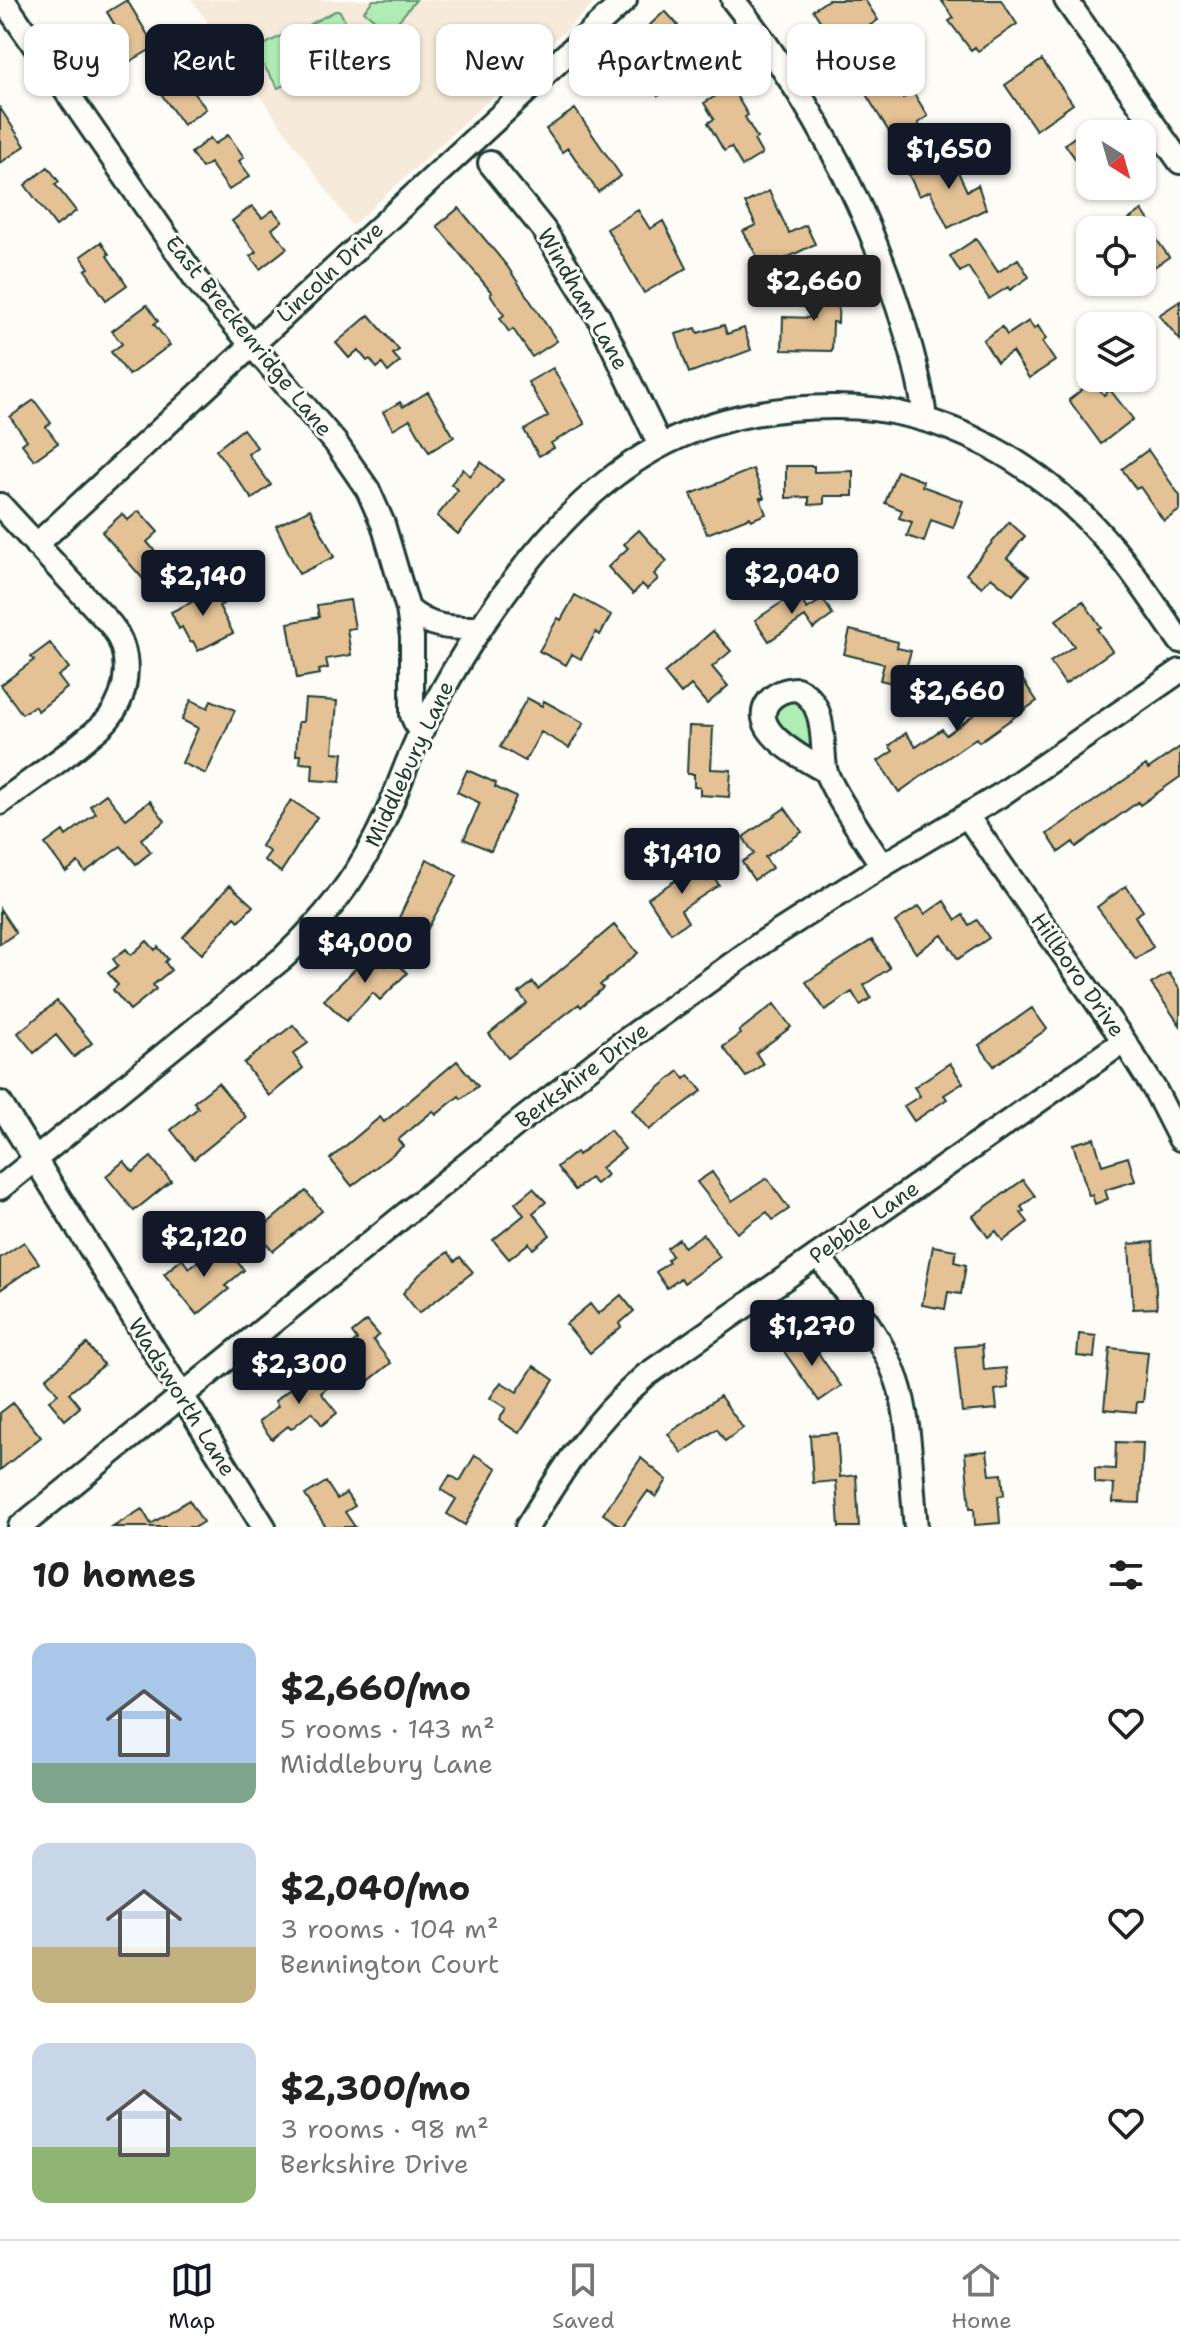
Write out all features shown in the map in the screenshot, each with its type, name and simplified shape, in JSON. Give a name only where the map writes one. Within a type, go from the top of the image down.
[{"type":"street","name":"East Breckenridge Lane","points":[[3,0],[198,282],[335,442],[368,490],[383,524],[408,609],[412,637],[412,715],[420,733]]},
{"type":"street","name":"Lincoln Drive","points":[[36,545],[625,0]]},
{"type":"street","points":[[733,0],[796,87],[823,132],[864,215],[905,327],[925,420]]},
{"type":"street","points":[[1066,0],[1180,162]]},
{"type":"street","name":"Windham Lane","points":[[490,163],[544,230],[598,316],[660,445]]},
{"type":"street","name":"Middlebury Lane","points":[[0,1188],[284,957],[309,933],[336,902],[371,846],[420,733],[480,628],[537,550],[571,511],[608,478],[660,445],[705,426],[753,412],[797,407],[881,410],[925,420],[982,442],[1050,484],[1115,549],[1180,641]]},
{"type":"street","points":[[0,505],[120,637],[126,668],[125,691],[109,719],[67,755],[0,803]]},
{"type":"street","points":[[408,609],[422,621],[442,628],[480,628]]},
{"type":"street","name":"Berkshire Drive","points":[[20,1527],[615,1048],[763,942],[967,816],[1180,671]]},
{"type":"street","points":[[825,771],[882,866]]},
{"type":"street","name":"Hillboro Drive","points":[[967,816],[1124,1041],[1155,1090],[1180,1139]]},
{"type":"street","name":"Pebble Lane","points":[[527,1527],[570,1457],[611,1406],[687,1345],[1124,1041]]},
{"type":"street","name":"Wadsworth Lane","points":[[0,1103],[264,1527]]},
{"type":"street","points":[[818,1255],[871,1329],[898,1382],[904,1409],[916,1527]]},
{"type":"shaded area","points":[[192,0],[598,0],[553,41],[553,24],[436,24],[436,96],[494,96],[352,226],[260,96],[264,96],[264,24],[209,24]]},
{"type":"green space","points":[[373,0],[416,0],[396,24],[379,24],[364,11]]},
{"type":"green space","points":[[340,11],[346,24],[310,24]]},
{"type":"green space","points":[[280,36],[278,88],[264,66],[264,45]]},
{"type":"green space","points":[[791,695],[809,708],[814,756],[777,729],[771,712]]},
{"type":"building","points":[[127,0],[145,30],[145,53],[129,62],[129,24],[114,24],[107,12]]},
{"type":"building","points":[[828,0],[865,0],[878,20],[872,24],[822,24],[813,10]]},
{"type":"building","points":[[941,0],[1001,0],[1017,24],[978,51],[975,47],[971,50],[949,21],[954,18]]},
{"type":"building","points":[[665,11],[677,24],[651,24]]},
{"type":"building","points":[[1042,60],[1073,104],[1036,130],[1005,85]]},
{"type":"building","points":[[163,96],[197,96],[206,109],[183,125]]},
{"type":"building","points":[[716,96],[736,96],[748,115],[745,117],[762,154],[742,166],[731,147],[724,151],[708,123],[714,119],[704,103]]},
{"type":"building","points":[[867,96],[916,96],[928,116],[918,123],[922,130],[897,145]]},
{"type":"building","points":[[0,108],[25,146],[0,163]]},
{"type":"building","points":[[575,109],[621,176],[598,192],[568,148],[562,152],[546,129]]},
{"type":"building","points":[[228,135],[244,157],[239,161],[250,176],[229,190],[210,163],[202,168],[191,153],[210,138],[215,144]]},
{"type":"building","points":[[1076,136],[1076,160],[1065,144]]},
{"type":"building","points":[[950,155],[967,191],[978,185],[986,209],[948,228],[930,191],[919,196],[909,175]]},
{"type":"building","points":[[48,167],[59,182],[55,184],[76,211],[56,226],[25,185]]},
{"type":"building","points":[[769,191],[789,233],[806,225],[815,244],[764,269],[743,231],[756,225],[745,203]]},
{"type":"building","points":[[252,206],[262,218],[273,210],[282,221],[272,229],[287,248],[260,269],[250,256],[256,252],[232,221]]},
{"type":"building","points":[[459,208],[507,266],[557,341],[532,357],[513,329],[509,332],[500,318],[504,315],[492,293],[437,226]]},
{"type":"building","points":[[638,210],[650,229],[663,221],[687,268],[644,293],[607,229]]},
{"type":"building","points":[[976,239],[998,272],[1018,259],[1029,277],[989,299],[968,267],[960,272],[950,256]]},
{"type":"building","points":[[1156,239],[1169,257],[1156,266]]},
{"type":"building","points":[[101,242],[127,285],[106,300],[85,270],[89,268],[81,256]]},
{"type":"building","points":[[815,284],[839,284],[838,323],[833,322],[832,351],[782,350],[783,317],[814,318]]},
{"type":"building","points":[[1180,301],[1180,340],[1159,315]]},
{"type":"building","points":[[147,305],[158,321],[154,324],[170,345],[129,375],[111,352],[122,344],[112,331]]},
{"type":"building","points":[[369,315],[399,350],[393,354],[400,362],[388,372],[382,364],[377,368],[370,359],[367,361],[358,350],[349,358],[336,343]]},
{"type":"building","points":[[1029,321],[1034,329],[1038,326],[1046,339],[1042,342],[1055,361],[1029,378],[1012,352],[997,362],[983,340],[1002,327],[1007,335]]},
{"type":"building","points":[[724,325],[727,334],[744,328],[751,350],[689,373],[676,334],[696,328],[698,333]]},
{"type":"building","points":[[553,368],[585,424],[551,443],[554,448],[539,456],[524,430],[548,416],[528,382]]},
{"type":"building","points":[[428,392],[454,437],[429,452],[410,419],[393,429],[383,412],[400,402],[403,407]]},
{"type":"building","points":[[1079,392],[1102,392],[1104,395],[1112,392],[1133,419],[1101,444],[1069,400]]},
{"type":"building","points":[[34,400],[51,423],[46,427],[58,443],[34,460],[22,444],[27,440],[10,417]]},
{"type":"building","points":[[243,429],[257,447],[248,454],[271,485],[252,499],[216,450]]},
{"type":"building","points":[[1148,450],[1180,496],[1180,510],[1164,521],[1140,487],[1136,489],[1122,469]]},
{"type":"building","points":[[481,462],[503,480],[458,534],[437,516],[458,490],[451,484],[463,469],[470,476]]},
{"type":"building","points":[[786,466],[814,466],[814,472],[853,471],[853,496],[824,496],[824,504],[809,505],[809,497],[786,498]]},
{"type":"building","points":[[753,469],[764,498],[760,498],[766,514],[707,534],[691,494]]},
{"type":"building","points":[[897,471],[923,481],[922,486],[963,501],[953,528],[931,520],[924,542],[907,536],[912,522],[899,518],[902,510],[885,503]]},
{"type":"building","points":[[310,509],[334,557],[299,574],[276,526]]},
{"type":"building","points":[[139,511],[158,532],[147,542],[164,561],[144,580],[102,532],[122,514],[128,520]]},
{"type":"building","points":[[1009,522],[1025,536],[1007,558],[1029,576],[1013,595],[991,577],[982,587],[966,574]]},
{"type":"building","points":[[639,530],[667,561],[654,574],[658,579],[647,589],[642,584],[633,594],[608,567],[628,548],[624,544]]},
{"type":"building","points":[[210,579],[233,633],[198,651],[182,627],[179,629],[171,612],[200,598],[195,586]]},
{"type":"building","points":[[796,593],[807,609],[823,599],[833,615],[813,629],[805,617],[769,641],[755,620]]},
{"type":"building","points":[[575,595],[611,615],[600,635],[596,632],[581,659],[572,654],[566,665],[539,651]]},
{"type":"building","points":[[350,600],[355,628],[347,629],[351,655],[326,659],[328,668],[319,670],[320,674],[297,678],[288,623],[319,617],[317,605]]},
{"type":"building","points":[[1083,601],[1101,627],[1097,629],[1112,651],[1065,684],[1050,662],[1074,646],[1056,620]]},
{"type":"building","points":[[850,630],[898,642],[897,648],[911,651],[906,668],[913,670],[909,687],[880,680],[884,664],[844,654]]},
{"type":"building","points":[[713,631],[731,651],[712,667],[728,686],[707,704],[691,685],[681,694],[664,673]]},
{"type":"building","points":[[50,643],[69,668],[58,676],[67,688],[38,711],[34,706],[22,714],[1,685],[34,660],[31,657]]},
{"type":"building","points":[[1018,673],[1037,701],[979,742],[976,738],[899,792],[878,761],[893,751],[889,746],[906,733],[916,747],[942,729],[946,735],[985,707],[980,699],[990,692],[987,687],[999,678],[1003,683]]},
{"type":"building","points":[[527,698],[542,706],[544,701],[584,723],[569,748],[541,732],[525,761],[500,747]]},
{"type":"building","points":[[305,699],[337,701],[333,752],[343,753],[340,782],[312,780],[313,764],[300,763],[301,755],[296,755],[298,722],[303,722]]},
{"type":"building","points":[[191,700],[208,708],[211,700],[235,710],[206,774],[182,763],[198,728],[182,720]]},
{"type":"building","points":[[689,726],[713,727],[711,769],[731,770],[729,797],[700,795],[700,787],[694,787],[694,774],[687,774]]},
{"type":"building","points":[[1180,747],[1180,777],[1140,805],[1138,802],[1076,847],[1073,842],[1059,852],[1047,834],[1146,765],[1148,769]]},
{"type":"building","points":[[467,770],[496,783],[495,787],[516,797],[491,851],[464,839],[480,803],[457,792]]},
{"type":"building","points":[[106,794],[126,819],[150,801],[165,821],[141,839],[151,852],[136,864],[121,846],[85,872],[78,862],[66,872],[45,844],[63,831],[66,836],[96,813],[90,806]]},
{"type":"building","points":[[291,800],[317,817],[281,872],[264,860],[270,852],[261,846]]},
{"type":"building","points":[[785,808],[802,832],[765,857],[772,868],[754,880],[742,862],[754,854],[743,837]]},
{"type":"building","points":[[427,859],[457,876],[422,939],[396,924]]},
{"type":"building","points":[[704,862],[719,885],[681,910],[688,922],[671,933],[648,898]]},
{"type":"building","points":[[230,885],[253,906],[239,921],[235,917],[202,954],[183,937]]},
{"type":"building","points":[[1126,886],[1143,911],[1135,916],[1153,947],[1136,959],[1097,907]]},
{"type":"building","points":[[944,901],[956,920],[963,915],[969,925],[977,920],[989,938],[958,959],[942,935],[916,953],[895,922],[919,906],[925,914]]},
{"type":"building","points":[[0,909],[16,933],[0,944]]},
{"type":"building","points":[[614,925],[638,953],[600,985],[603,988],[581,1007],[579,1004],[508,1058],[489,1034],[527,1003],[519,993],[533,982],[538,989]]},
{"type":"building","points":[[872,940],[890,968],[864,985],[871,998],[860,1005],[852,992],[825,1010],[806,982]]},
{"type":"building","points":[[147,941],[155,950],[158,947],[168,959],[165,962],[171,970],[153,985],[156,989],[130,1010],[113,990],[118,985],[108,973],[118,966],[113,959],[126,949],[131,955]]},
{"type":"building","points":[[372,952],[386,966],[393,959],[407,973],[380,1000],[373,993],[346,1021],[324,1000]]},
{"type":"building","points":[[1169,973],[1180,989],[1180,1025],[1151,984]]},
{"type":"building","points":[[57,1001],[92,1043],[74,1057],[56,1035],[34,1053],[18,1033]]},
{"type":"building","points":[[774,1004],[791,1027],[756,1053],[763,1064],[746,1077],[723,1047]]},
{"type":"building","points":[[1032,1008],[1047,1029],[994,1066],[979,1045]]},
{"type":"building","points":[[293,1025],[308,1043],[293,1054],[303,1068],[269,1096],[244,1063]]},
{"type":"building","points":[[457,1061],[478,1086],[461,1099],[459,1096],[436,1115],[433,1111],[398,1140],[403,1146],[352,1186],[330,1159],[380,1117],[384,1122]]},
{"type":"building","points":[[950,1063],[963,1083],[944,1095],[947,1099],[914,1121],[904,1106],[920,1096],[914,1087]]},
{"type":"building","points":[[679,1071],[685,1079],[689,1075],[702,1091],[649,1130],[632,1110]]},
{"type":"building","points":[[218,1083],[246,1117],[194,1159],[171,1130],[198,1108],[194,1102]]},
{"type":"building","points":[[610,1130],[625,1149],[601,1168],[607,1175],[596,1184],[590,1178],[575,1190],[557,1167]]},
{"type":"building","points":[[1094,1138],[1102,1165],[1128,1157],[1135,1181],[1105,1190],[1108,1199],[1095,1204],[1092,1195],[1089,1196],[1073,1144]]},
{"type":"building","points":[[151,1157],[171,1181],[134,1211],[106,1176],[124,1161],[133,1172]]},
{"type":"building","points":[[712,1172],[732,1201],[767,1178],[789,1209],[773,1220],[767,1212],[737,1233],[697,1182]]},
{"type":"building","points":[[1023,1180],[1035,1196],[1021,1207],[1024,1211],[1021,1213],[1028,1222],[1003,1241],[996,1231],[988,1237],[973,1216]]},
{"type":"building","points":[[533,1188],[546,1202],[533,1213],[550,1235],[533,1249],[529,1243],[509,1259],[493,1240],[524,1215],[515,1203]]},
{"type":"building","points":[[306,1191],[322,1211],[273,1251],[257,1232]]},
{"type":"building","points":[[703,1234],[720,1257],[684,1283],[681,1278],[667,1288],[656,1272],[672,1256],[667,1248],[679,1239],[684,1247]]},
{"type":"building","points":[[24,1242],[39,1263],[0,1290],[0,1258]]},
{"type":"building","points":[[1153,1242],[1157,1308],[1133,1309],[1129,1244]]},
{"type":"building","points":[[933,1246],[956,1250],[954,1262],[966,1265],[961,1294],[948,1292],[945,1309],[922,1305]]},
{"type":"building","points":[[227,1249],[244,1270],[225,1286],[229,1289],[197,1315],[164,1274],[182,1259],[189,1268],[207,1254],[213,1261]]},
{"type":"building","points":[[448,1252],[455,1261],[460,1257],[473,1272],[419,1313],[403,1293],[420,1274]]},
{"type":"building","points":[[621,1295],[634,1311],[619,1324],[621,1327],[590,1353],[566,1324],[590,1304],[598,1314]]},
{"type":"building","points":[[367,1321],[379,1335],[373,1340],[391,1363],[361,1387],[337,1357],[357,1340],[352,1333]]},
{"type":"building","points":[[805,1334],[841,1386],[819,1401],[783,1350]]},
{"type":"building","points":[[1079,1334],[1096,1336],[1094,1358],[1077,1356]]},
{"type":"building","points":[[87,1344],[104,1365],[69,1393],[80,1407],[65,1420],[49,1401],[58,1394],[46,1378]]},
{"type":"building","points":[[982,1345],[984,1370],[1006,1368],[1008,1388],[995,1390],[997,1409],[962,1412],[955,1347]]},
{"type":"building","points":[[1110,1348],[1148,1352],[1143,1402],[1137,1402],[1136,1412],[1104,1409]]},
{"type":"building","points":[[534,1366],[554,1380],[519,1433],[499,1420],[506,1408],[490,1398],[501,1382],[517,1392]]},
{"type":"building","points":[[313,1370],[327,1388],[321,1393],[337,1413],[322,1425],[312,1412],[272,1439],[259,1422],[278,1406],[275,1401]]},
{"type":"building","points":[[720,1396],[743,1428],[725,1441],[717,1429],[682,1453],[668,1434]]},
{"type":"building","points":[[13,1403],[41,1437],[0,1470],[0,1413]]},
{"type":"building","points":[[837,1433],[840,1477],[856,1475],[859,1527],[839,1527],[836,1481],[813,1483],[810,1435]]},
{"type":"building","points":[[1116,1442],[1143,1443],[1140,1503],[1113,1502],[1114,1484],[1095,1483],[1095,1468],[1115,1469]]},
{"type":"building","points":[[987,1451],[990,1475],[1002,1474],[1004,1495],[998,1496],[1000,1523],[975,1525],[974,1508],[970,1508],[965,1453]]},
{"type":"building","points":[[475,1455],[497,1468],[465,1525],[447,1514],[456,1499],[441,1490],[450,1475],[460,1481]]},
{"type":"building","points":[[641,1458],[667,1480],[656,1497],[648,1491],[622,1527],[603,1514]]},
{"type":"building","points":[[326,1482],[337,1499],[346,1493],[355,1506],[345,1512],[355,1527],[326,1527],[305,1495]]},
{"type":"building","points":[[189,1500],[203,1522],[195,1527],[113,1527],[142,1509],[151,1524]]}]
